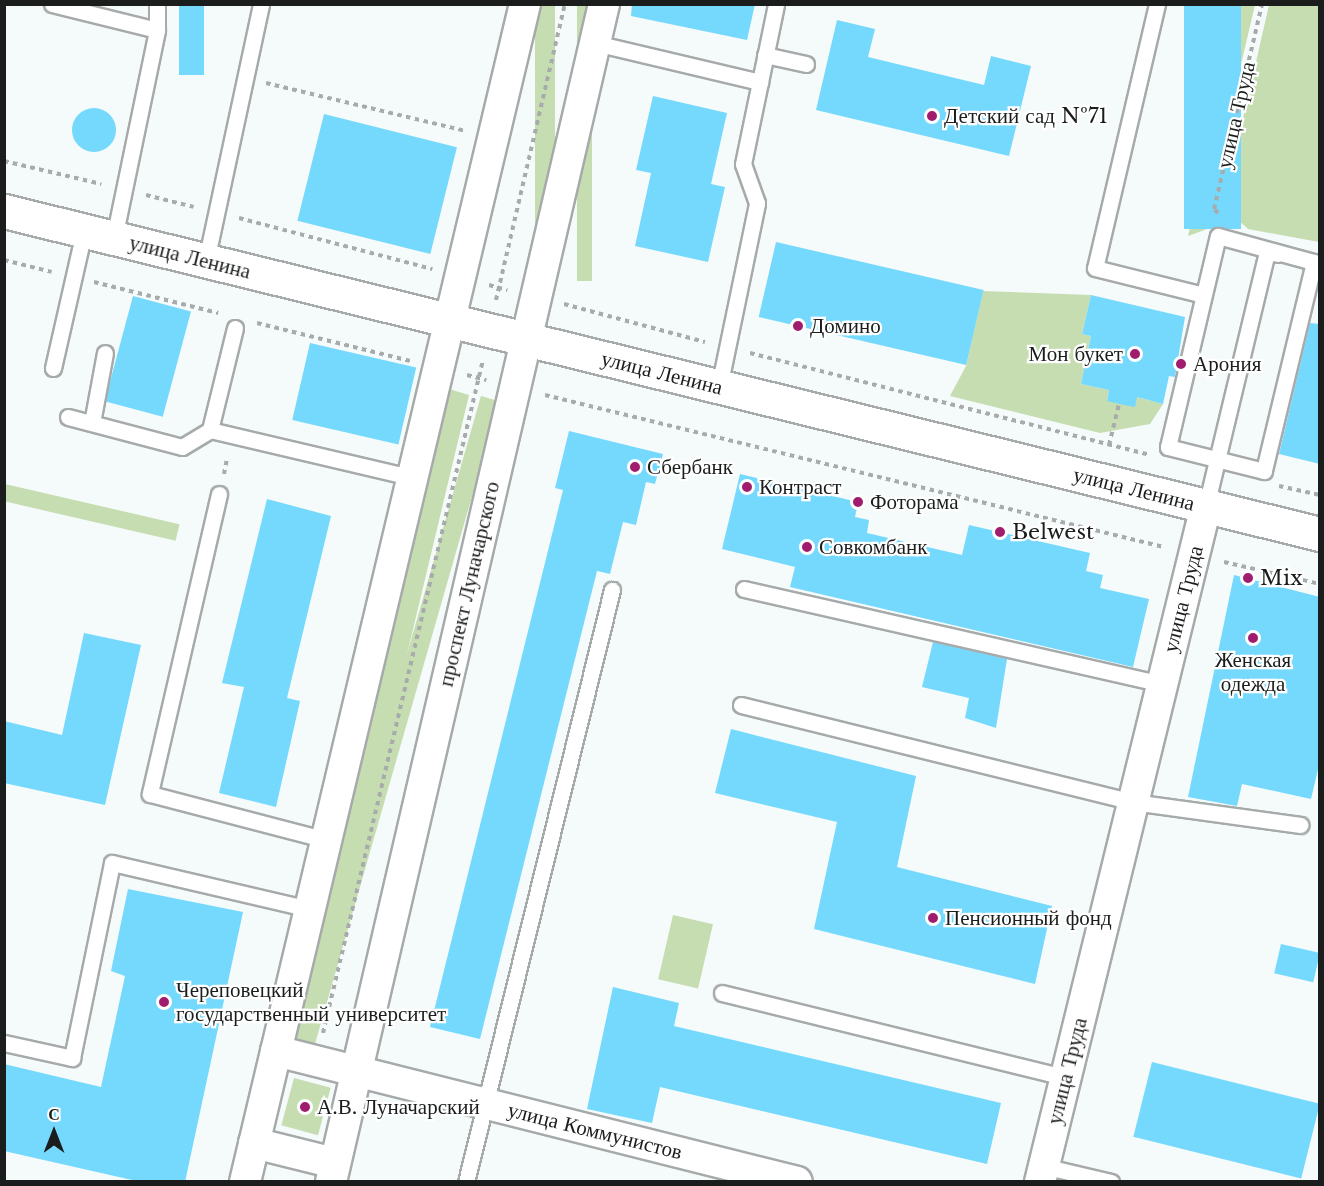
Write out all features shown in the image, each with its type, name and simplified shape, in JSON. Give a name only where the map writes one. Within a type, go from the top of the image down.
[{"type":"street","points":[[245,1182],[463,277],[525,4]]},
{"type":"street","name":"проспект Луначарского","points":[[254,1143],[333,1172],[604,4]]},
{"type":"street","name":"улица Ленина","points":[[4,211],[452,323],[1320,534]]},
{"type":"street","name":"улица Труда","points":[[1041,1174],[1206,506]]},
{"type":"street","name":"улица Коммунистов","points":[[276,1051],[797,1182]]},
{"type":"lane","points":[[52,4],[157,30]]},
{"type":"lane","points":[[53,368],[99,235],[124,190],[157,30],[157,4]]},
{"type":"lane","points":[[206,261],[261,4]]},
{"type":"lane","points":[[719,387],[757,203],[743,164],[776,4]]},
{"type":"lane","points":[[1157,4],[1095,268],[1204,295]]},
{"type":"lane","points":[[595,43],[760,82]]},
{"type":"lane","points":[[765,55],[806,64]]},
{"type":"lane","points":[[1218,236],[1317,262],[1264,471],[1168,447],[1204,295],[1218,236]]},
{"type":"lane","name":"улица Труда","points":[[1206,506],[1267,252],[1317,262]]},
{"type":"lane","points":[[210,430],[235,328]]},
{"type":"lane","points":[[92,423],[105,353]]},
{"type":"lane","points":[[68,417],[182,447],[210,430],[233,434],[415,478]]},
{"type":"lane","points":[[219,494],[150,794],[327,840]]},
{"type":"lane","points":[[744,589],[1162,684]]},
{"type":"lane","points":[[466,1182],[612,590]]},
{"type":"lane","points":[[741,705],[1133,802],[1300,825]]},
{"type":"lane","points":[[4,1043],[72,1058],[112,863],[310,909]]},
{"type":"lane","points":[[722,993],[1065,1077]]},
{"type":"lane","points":[[1041,1174],[1111,1182]]},
{"type":"path","points":[[317,1060],[565,4]]},
{"type":"path","name":"улица Труда","points":[[1222,216],[1214,209],[1262,4]]},
{"type":"path","points":[[245,77],[474,133]]},
{"type":"path","points":[[4,161],[216,212],[727,348],[1151,455]]},
{"type":"path","points":[[479,378],[1194,555],[1320,584]]},
{"type":"path","points":[[1109,445],[1119,404]]},
{"type":"path","points":[[219,494],[233,434]]},
{"type":"green space","points":[[535,5],[555,5],[555,269],[535,269]]},
{"type":"green space","points":[[577,5],[592,5],[592,281],[577,281]]},
{"type":"green space","points":[[1241,5],[1255,5],[1207,209],[1221,224],[1188,236]]},
{"type":"green space","points":[[1269,5],[1319,5],[1319,242],[1248,229],[1223,206]]},
{"type":"green space","points":[[983,291],[1091,295],[1082,334],[1091,336],[1081,384],[1109,390],[1107,400],[1119,404],[1137,397],[1163,404],[1150,424],[1100,433],[950,396],[966,366]]},
{"type":"green space","points":[[449,389],[469,395],[313,1048],[289,1042]]},
{"type":"green space","points":[[481,396],[499,401],[313,1049],[295,1044]]},
{"type":"green space","points":[[5,484],[179,524],[176,541],[4,501]]},
{"type":"green space","points":[[673,915],[713,924],[698,989],[658,979]]},
{"type":"green space","points":[[294,1078],[331,1088],[318,1135],[281,1125]]},
{"type":"building","points":[[179,4],[204,4],[204,75],[179,75]]},
{"type":"building","points":[[632,4],[755,4],[747,40],[631,16]]},
{"type":"building","points":[[1184,4],[1241,4],[1241,229],[1184,229]]},
{"type":"building","points":[[837,20],[875,29],[868,57],[984,85],[991,56],[1031,66],[1009,156],[816,110]]},
{"type":"building","points":[[653,96],[727,113],[711,184],[725,187],[708,262],[635,246],[651,173],[636,170]]},
{"type":"building","points":[[94,108],[109,115],[116,130],[109,145],[94,152],[79,145],[72,130],[79,115]]},
{"type":"building","points":[[324,114],[457,147],[430,254],[297,221]]},
{"type":"building","points":[[776,242],[984,290],[966,365],[759,317]]},
{"type":"building","name":"Мон букет","points":[[1091,295],[1185,317],[1175,377],[1169,376],[1163,404],[1137,397],[1135,407],[1119,404],[1107,401],[1109,390],[1081,384],[1091,336],[1082,334]]},
{"type":"building","points":[[133,296],[191,312],[163,417],[105,401]]},
{"type":"building","points":[[1310,323],[1320,324],[1320,464],[1279,454]]},
{"type":"building","points":[[310,343],[416,368],[398,444],[292,420]]},
{"type":"building","points":[[569,431],[663,454],[655,484],[646,482],[636,525],[623,522],[610,574],[597,571],[480,1039],[430,1027],[563,490],[555,488]]},
{"type":"building","points":[[740,474],[858,502],[855,517],[869,520],[867,533],[962,555],[969,525],[1090,553],[1086,571],[1103,575],[1100,588],[1149,599],[1133,667],[790,587],[795,567],[722,549]]},
{"type":"building","points":[[267,499],[331,516],[287,698],[300,701],[276,807],[219,793],[244,687],[222,683]]},
{"type":"building","points":[[1234,575],[1320,597],[1320,761],[1311,799],[1242,784],[1237,806],[1188,797]]},
{"type":"building","points":[[84,633],[141,645],[105,805],[4,783],[4,721],[62,735]]},
{"type":"building","points":[[933,642],[1007,659],[996,728],[965,718],[969,698],[922,687]]},
{"type":"building","points":[[731,729],[916,776],[897,867],[1052,906],[1035,984],[814,929],[837,822],[715,793]]},
{"type":"building","points":[[128,889],[243,912],[185,1182],[141,1182],[4,1151],[4,1064],[101,1087],[125,976],[111,971]]},
{"type":"building","points":[[1281,944],[1320,953],[1313,982],[1274,973]]},
{"type":"building","points":[[613,987],[679,1003],[674,1026],[1001,1103],[987,1164],[660,1087],[652,1123],[587,1109]]},
{"type":"building","points":[[1152,1062],[1320,1104],[1301,1179],[1133,1137]]},
{"type":"place","name":"Детский сад №71","points":[[932,116]]},
{"type":"place","name":"Домино","points":[[798,326]]},
{"type":"place","name":"Мон букет","points":[[1135,354]]},
{"type":"place","name":"Арония","points":[[1181,364]]},
{"type":"place","name":"Сбербанк","points":[[635,467]]},
{"type":"place","name":"Контраст","points":[[747,487]]},
{"type":"place","name":"Фоторама","points":[[858,502]]},
{"type":"place","name":"Belwest","points":[[1000,532]]},
{"type":"place","name":"Совкомбанк","points":[[807,547]]},
{"type":"place","name":"Mix","points":[[1248,578]]},
{"type":"place","name":"Женская одежда","points":[[1253,638]]},
{"type":"place","name":"Пенсионный фонд","points":[[933,918]]},
{"type":"place","name":"Череповецкий государственный университет","points":[[164,1002]]},
{"type":"place","name":"А.В. Луначарский","points":[[305,1107]]}]
